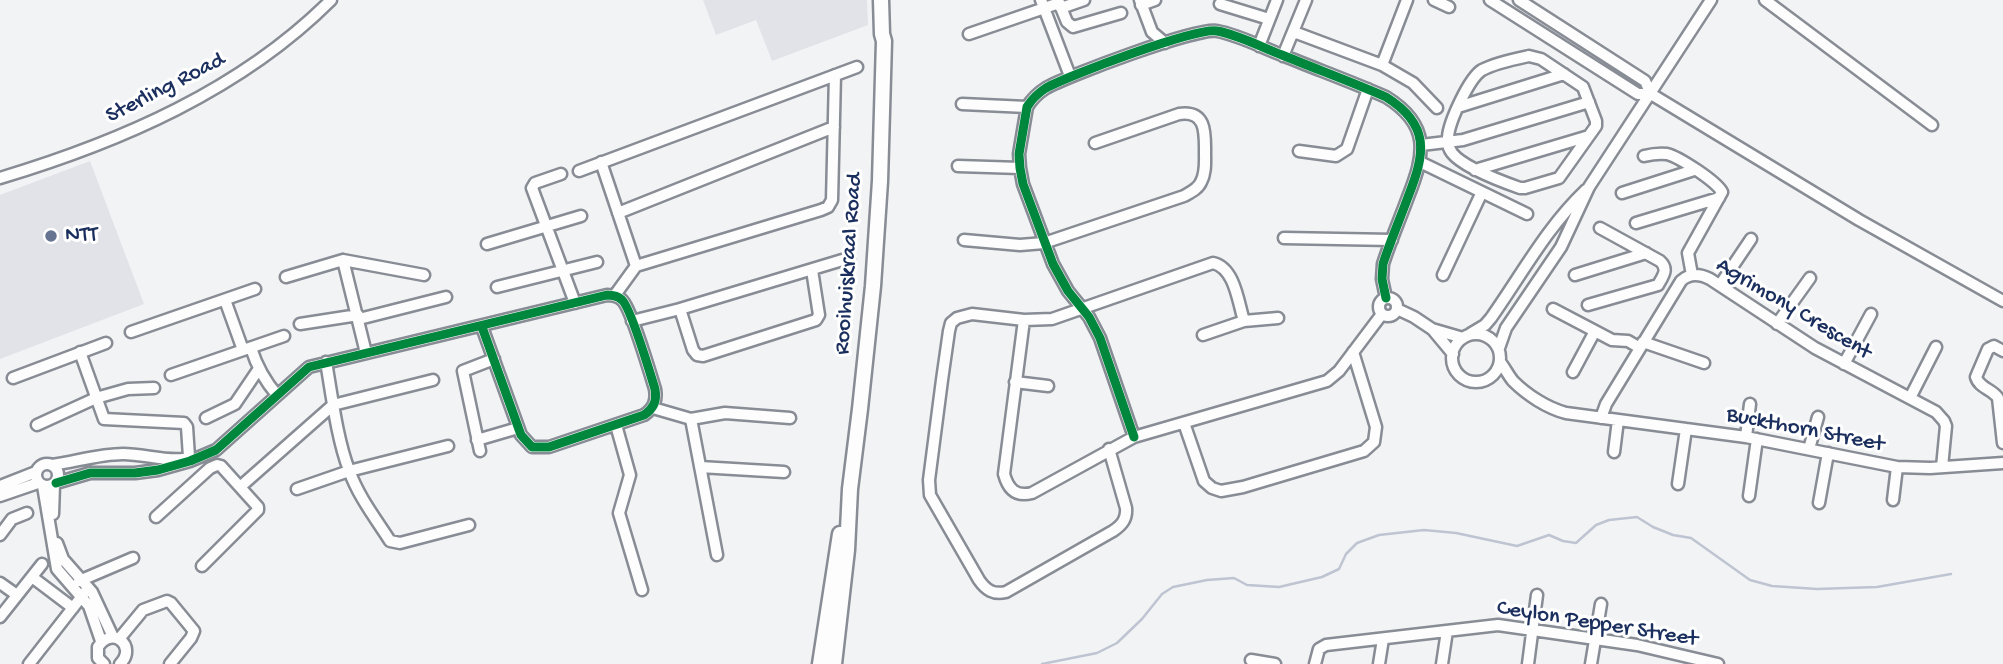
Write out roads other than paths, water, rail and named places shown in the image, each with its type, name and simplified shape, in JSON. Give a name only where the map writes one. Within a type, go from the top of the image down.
[{"type":"main road","name":"Rooihuiskraal Road","points":[[834,664],[847,550],[849,489],[873,286],[880,181],[884,41],[881,0]]},
{"type":"main road","name":"Rooihuiskraal Road","points":[[884,41],[888,35],[890,0]]},
{"type":"main road","name":"Rooihuiskraal Road","points":[[820,664],[842,517],[849,489]]},
{"type":"street","name":"Sterling Road","points":[[0,178],[98,145],[194,100],[271,52],[331,0]]},
{"type":"street","points":[[969,34],[1043,4],[1084,0]]},
{"type":"street","points":[[1155,0],[1140,2],[1152,32],[1165,43]]},
{"type":"street","points":[[1259,46],[1277,0]]},
{"type":"street","points":[[1283,56],[1306,0]]},
{"type":"street","points":[[1382,65],[1407,0]]},
{"type":"street","points":[[1434,0],[1449,7]]},
{"type":"street","points":[[1490,0],[1637,94],[1651,94],[1859,220],[2003,301]]},
{"type":"street","points":[[1519,0],[1645,81],[1651,94]]},
{"type":"street","points":[[1490,378],[1500,362],[1499,348],[1506,328],[1561,247],[1589,187],[1710,0]]},
{"type":"street","points":[[1765,0],[1932,125]]},
{"type":"street","points":[[1043,4],[1070,76]]},
{"type":"street","points":[[1060,4],[1073,27],[1121,13]]},
{"type":"street","points":[[1220,4],[1269,19]]},
{"type":"street","points":[[1134,437],[1100,338],[1089,317],[1068,291],[1044,243],[1023,184],[1020,168],[1021,133],[1027,107],[1039,92],[1070,76],[1165,43],[1213,30],[1386,97],[1402,108],[1415,125],[1421,145],[1420,162],[1382,270],[1386,298]]},
{"type":"street","points":[[1294,32],[1382,65],[1413,83],[1437,108]]},
{"type":"street","points":[[1530,56],[1541,59],[1583,87],[1588,102],[1596,121],[1594,130],[1559,178],[1545,183],[1520,188],[1475,170],[1456,156],[1448,142],[1449,129],[1458,107],[1473,79],[1486,68],[1530,56]]},
{"type":"street","points":[[579,171],[857,67]]},
{"type":"street","points":[[1458,107],[1564,74]]},
{"type":"street","points":[[615,295],[636,266],[828,207],[832,200],[835,75]]},
{"type":"street","points":[[1299,151],[1336,156],[1347,149],[1368,89]]},
{"type":"street","points":[[1421,145],[1463,140],[1588,102]]},
{"type":"street","points":[[962,104],[1027,107]]},
{"type":"street","points":[[964,240],[1020,245],[1044,243],[1184,196],[1198,187],[1204,175],[1205,132],[1203,125],[1193,115],[1179,114],[1094,143]]},
{"type":"street","points":[[618,213],[834,127]]},
{"type":"street","points":[[1475,170],[1590,136]]},
{"type":"street","points":[[1644,156],[1666,154],[1719,187],[1719,198],[1688,253],[1692,275]]},
{"type":"street","points":[[601,162],[636,266]]},
{"type":"street","points":[[1420,162],[1527,214]]},
{"type":"street","points":[[958,166],[1020,168]]},
{"type":"street","points":[[1622,193],[1694,170]]},
{"type":"street","points":[[561,174],[532,186],[575,303]]},
{"type":"street","points":[[1452,354],[1456,345],[1491,318],[1558,219],[1589,187]]},
{"type":"street","points":[[1443,275],[1482,192]]},
{"type":"street","points":[[1636,223],[1719,198]]},
{"type":"street","points":[[487,244],[581,216]]},
{"type":"street","points":[[1588,305],[1658,285],[1665,272],[1665,266],[1660,261],[1600,228]]},
{"type":"street","points":[[1545,237],[1561,247]]},
{"type":"street","points":[[1284,238],[1392,240]]},
{"type":"street","points":[[1720,285],[1751,239]]},
{"type":"street","points":[[1575,275],[1646,253]]},
{"type":"street","points":[[632,321],[849,258]]},
{"type":"street","points":[[286,277],[344,260],[424,275]]},
{"type":"street","points":[[344,260],[366,353]]},
{"type":"street","points":[[496,288],[597,262]]},
{"type":"street","points":[[1109,449],[1126,508],[1126,516],[1121,524],[1006,592],[994,593],[984,587],[931,500],[929,492],[951,323],[957,318],[972,314],[1052,320],[1213,263],[1220,264],[1227,271],[1244,321]]},
{"type":"street","points":[[680,309],[693,350],[697,355],[703,356],[816,320],[819,315],[812,270]]},
{"type":"street","name":"Agrimony Crescent","points":[[1601,418],[1606,404],[1683,279],[1692,275],[1706,277],[1844,365],[1936,412],[1944,421],[1946,435],[1942,467]]},
{"type":"street","points":[[1777,324],[1810,278]]},
{"type":"street","points":[[1658,285],[1673,294]]},
{"type":"street","points":[[131,332],[255,289]]},
{"type":"street","points":[[0,496],[45,482],[90,473],[158,471],[204,456],[215,450],[309,367],[607,295],[615,295],[626,304],[655,389],[653,408],[644,415],[616,425],[543,448],[531,447],[518,428],[482,327]]},
{"type":"street","points":[[300,324],[359,317],[446,297]]},
{"type":"street","points":[[1382,314],[1390,316],[1397,309],[1394,300],[1386,298]]},
{"type":"street","points":[[1382,314],[1380,303],[1386,298]]},
{"type":"street","points":[[225,300],[258,370],[277,395]]},
{"type":"street","points":[[1397,309],[1432,329],[1452,354],[1455,369],[1460,375],[1474,382],[1490,378],[1500,379],[1521,388]]},
{"type":"street","points":[[1553,309],[1614,341],[1628,341],[1703,363]]},
{"type":"street","points":[[1024,320],[1004,474],[1009,486],[1022,495],[1032,493],[1134,437],[1323,384],[1336,374],[1382,314]]},
{"type":"street","points":[[1844,365],[1871,314]]},
{"type":"street","points":[[1203,335],[1244,321],[1278,318]]},
{"type":"street","points":[[1432,329],[1466,336],[1484,334],[1499,348]]},
{"type":"street","points":[[1573,372],[1595,331]]},
{"type":"street","points":[[171,375],[284,336]]},
{"type":"street","points":[[13,378],[106,343]]},
{"type":"street","points":[[2003,351],[1994,346],[1990,347],[1976,377],[1979,384],[1998,398],[2003,443]]},
{"type":"street","points":[[1910,398],[1936,347]]},
{"type":"street","points":[[80,352],[106,420],[184,423],[187,427],[189,457]]},
{"type":"street","points":[[1184,423],[1204,481],[1212,488],[1222,491],[1364,451],[1374,442],[1377,427],[1353,352]]},
{"type":"street","points":[[480,451],[463,371],[494,359]]},
{"type":"street","points":[[326,362],[349,471],[390,541],[394,543],[470,525]]},
{"type":"street","points":[[1500,362],[1511,379],[1521,388]]},
{"type":"street","points":[[206,418],[233,407],[258,370]]},
{"type":"street","points":[[240,487],[333,405],[433,380]]},
{"type":"street","points":[[1016,382],[1048,386]]},
{"type":"street","points":[[37,425],[96,398],[128,389],[154,388]]},
{"type":"street","name":"Buckthorn Street","points":[[1521,388],[1560,411],[1752,438],[1897,467],[2003,463]]},
{"type":"street","points":[[1749,496],[1752,438],[1750,404]]},
{"type":"street","points":[[653,408],[691,419],[725,413],[790,418]]},
{"type":"street","points":[[1809,449],[1818,417]]},
{"type":"street","points":[[691,419],[717,555]]},
{"type":"street","points":[[1614,452],[1618,420]]},
{"type":"street","points":[[616,425],[630,475],[619,513],[642,590]]},
{"type":"street","points":[[477,440],[518,428]]},
{"type":"street","points":[[1678,484],[1686,429]]},
{"type":"street","points":[[124,663],[126,649],[116,638],[97,601],[77,583],[60,554],[53,530],[44,464],[121,454],[169,460],[189,457],[212,447],[233,433]]},
{"type":"street","points":[[297,489],[349,471],[448,446]]},
{"type":"street","points":[[1819,503],[1828,453]]},
{"type":"street","points":[[0,486],[45,482],[58,473],[52,465]]},
{"type":"street","points":[[156,517],[214,466],[220,466],[240,487],[258,507],[257,513],[202,566]]},
{"type":"street","points":[[700,467],[784,472]]},
{"type":"street","points":[[1893,500],[1897,467]]},
{"type":"street","points":[[0,535],[12,519],[27,513]]},
{"type":"street","points":[[77,583],[133,558]]},
{"type":"street","points":[[0,617],[42,564]]},
{"type":"street","points":[[33,577],[73,608]]},
{"type":"street","points":[[0,583],[17,595]]},
{"type":"street","points":[[29,664],[86,592]]},
{"type":"street","points":[[86,592],[101,641],[97,653],[102,664]]},
{"type":"street","points":[[1528,664],[1537,595]]},
{"type":"street","points":[[101,641],[116,638],[142,610],[167,601],[194,631],[170,664]]},
{"type":"street","points":[[1591,664],[1601,604]]},
{"type":"street","name":"Ceylon Pepper Street","points":[[1315,664],[1319,649],[1326,645],[1498,625],[1647,647],[1717,664]]},
{"type":"street","points":[[1442,664],[1447,631]]},
{"type":"street","points":[[1379,664],[1383,639]]},
{"type":"street","points":[[1251,660],[1275,664]]},
{"type":"waterway","points":[[1042,664],[1097,653],[1117,643],[1142,619],[1162,594],[1173,587],[1234,578],[1247,585],[1279,587],[1322,577],[1339,569],[1346,554],[1357,543],[1379,535],[1424,530],[1456,533],[1517,546],[1549,535],[1576,543],[1596,525],[1609,520],[1637,517],[1673,535],[1691,538],[1750,580],[1772,586],[1817,589],[1877,587],[1951,574]]},
{"type":"place","name":"NTT","points":[[51,236]]}]
